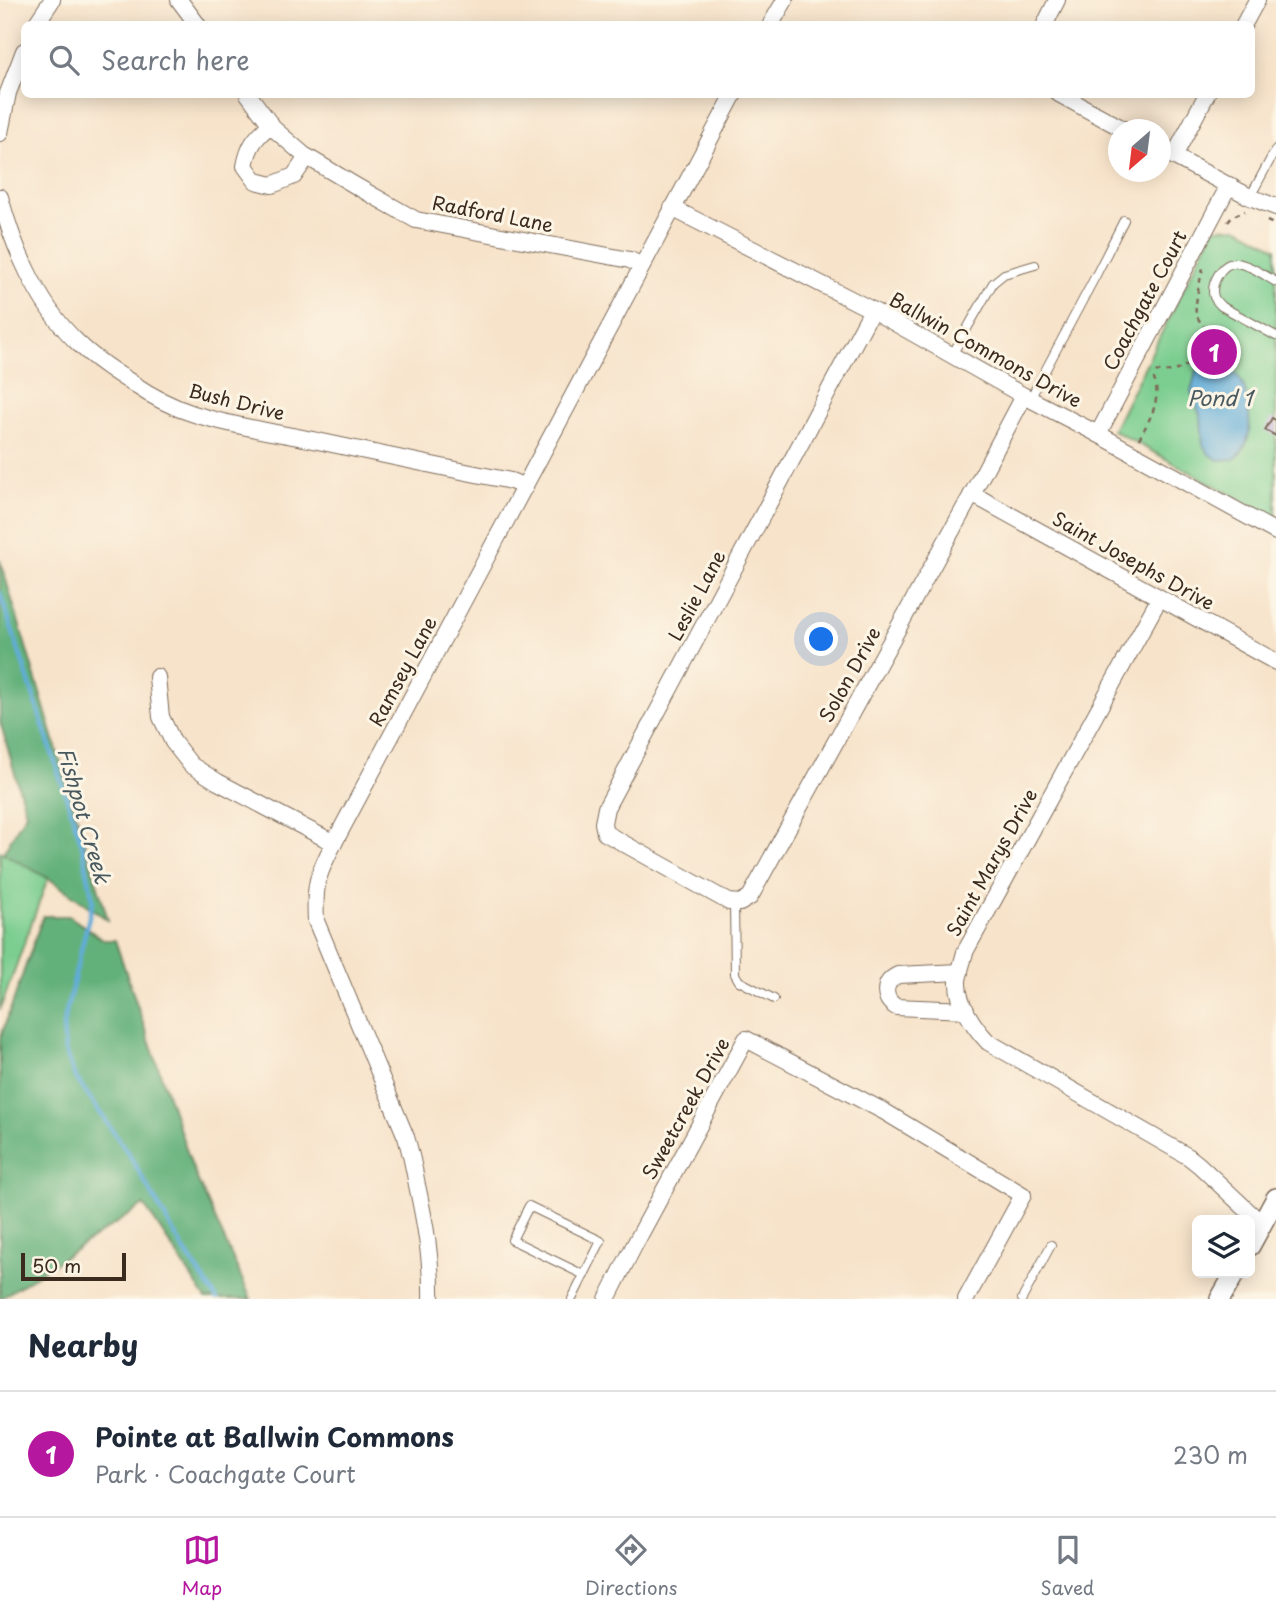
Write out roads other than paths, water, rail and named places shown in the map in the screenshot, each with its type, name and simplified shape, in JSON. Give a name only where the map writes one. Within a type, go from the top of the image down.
[{"type":"street","points":[[38,21],[52,0]]},
{"type":"street","points":[[179,0],[195,21]]},
{"type":"street","points":[[773,21],[785,0]]},
{"type":"street","points":[[1046,21],[1057,0]]},
{"type":"street","points":[[1246,21],[1257,0]]},
{"type":"street","points":[[1,124],[8,93],[21,59]]},
{"type":"street","name":"Radford Lane","points":[[251,98],[271,124],[307,157],[416,220],[630,260],[642,266]]},
{"type":"street","name":"Ramsey Lane","points":[[431,1299],[432,1284],[425,1221],[413,1157],[316,921],[316,882],[334,843],[732,98]]},
{"type":"street","points":[[1066,98],[1108,121]]},
{"type":"street","points":[[1171,146],[1204,98]]},
{"type":"street","points":[[271,124],[255,138],[248,153],[245,166],[256,181],[272,185],[294,176],[307,157]]},
{"type":"street","points":[[1171,154],[1228,186],[1248,204],[1271,214]]},
{"type":"street","name":"Coachgate Court","points":[[1098,434],[1228,186]]},
{"type":"street","name":"Bush Drive","points":[[0,197],[25,266],[40,294],[71,337],[97,359],[169,405],[218,421],[512,481],[525,488]]},
{"type":"street","name":"Ballwin Commons Drive","points":[[672,208],[872,310],[1276,532]]},
{"type":"street","name":"Leslie Lane","points":[[734,903],[605,832],[603,823],[606,808],[872,310]]},
{"type":"street","name":"Solon Drive","points":[[734,903],[746,901],[752,894],[1027,397]]},
{"type":"street","name":"Saint Josephs Drive","points":[[972,494],[1276,662]]},
{"type":"street","name":"Saint Marys Drive","points":[[1159,599],[965,952],[958,981],[970,1021],[988,1042],[1189,1157],[1262,1224]]},
{"type":"street","points":[[157,677],[161,717],[173,742],[191,765],[334,843]]},
{"type":"street","points":[[960,972],[898,975],[888,982],[886,994],[891,1004],[896,1007],[966,1010]]},
{"type":"street","name":"Sweetcreek Drive","points":[[607,1299],[746,1040],[885,1112],[1023,1195],[966,1299]]},
{"type":"street","points":[[1255,1237],[1276,1198]]},
{"type":"street","points":[[1220,1299],[1232,1278]]},
{"type":"lane","points":[[1248,204],[1276,149]]},
{"type":"lane","points":[[1027,397],[1124,220]]},
{"type":"lane","points":[[1276,282],[1237,263],[1229,264],[1221,270],[1213,289],[1214,298],[1221,306],[1276,336]]},
{"type":"lane","points":[[952,355],[993,284],[1004,274],[1035,265]]},
{"type":"lane","points":[[734,903],[735,974],[739,981],[774,999]]},
{"type":"lane","points":[[572,1299],[584,1275],[601,1241],[529,1206],[512,1240],[584,1275]]},
{"type":"lane","points":[[1022,1299],[1051,1245]]},
{"type":"water","name":"Pond 1","points":[[1206,365],[1217,365],[1232,371],[1245,389],[1249,435],[1244,448],[1235,459],[1218,460],[1209,454],[1203,445],[1201,418],[1191,392],[1196,371]]},
{"type":"waterway","name":"Fishpot Creek","points":[[0,593],[82,845],[93,900],[63,1025],[65,1051],[74,1075],[130,1156],[182,1247],[217,1299]]},
{"type":"place","name":"Pointe at Ballwin Commons","points":[[1214,352]]}]
